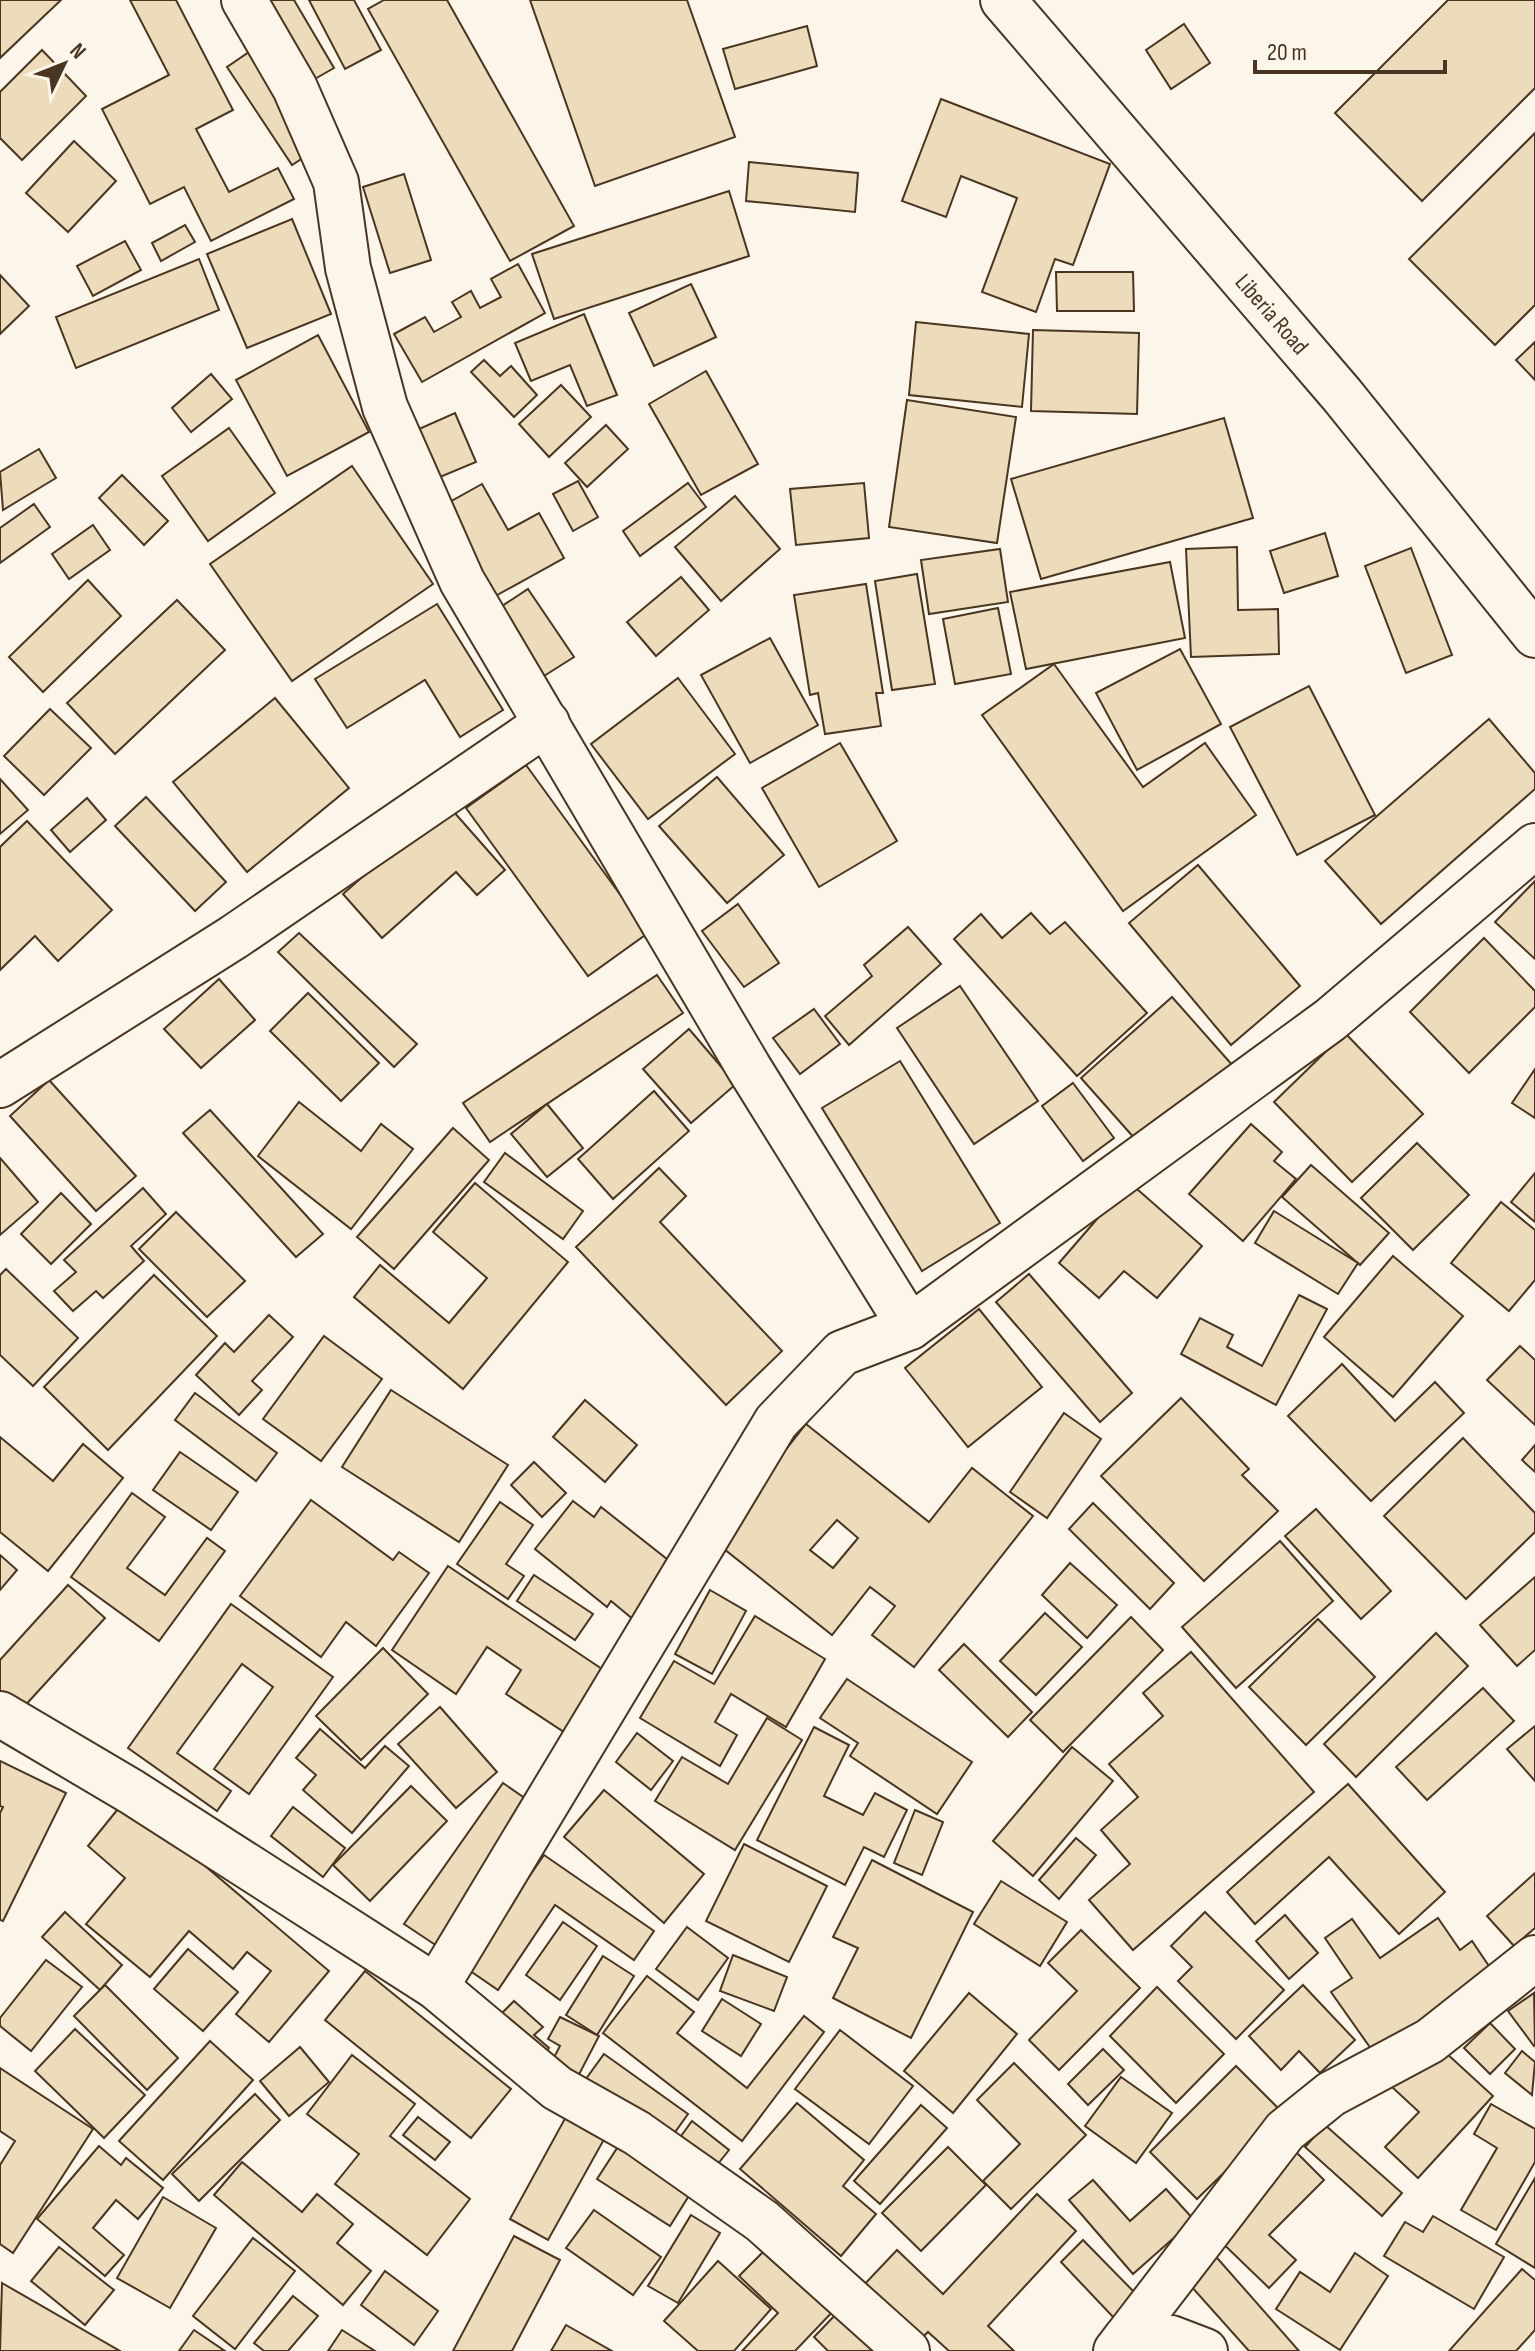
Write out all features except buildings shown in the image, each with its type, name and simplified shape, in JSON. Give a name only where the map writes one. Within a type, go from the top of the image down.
[{"type":"street","points":[[244,0],[295,88],[336,182],[348,268],[385,407],[462,581],[749,1068],[910,1327]]},
{"type":"street","name":"Liberia Road","points":[[1003,0],[1342,395],[1535,635]]},
{"type":"street","points":[[0,1085],[234,937],[547,723]]},
{"type":"street","points":[[436,1987],[776,1422],[842,1353],[910,1327],[1330,1020],[1535,846]]},
{"type":"street","points":[[0,1714],[132,1792],[436,1987],[557,2088],[637,2133],[762,2221],[907,2351]]},
{"type":"street","points":[[1121,2345],[1285,2131],[1331,2094],[1430,2041],[1535,1958]]},
{"type":"street","points":[[1121,2345],[1171,2338],[1205,2351]]}]
